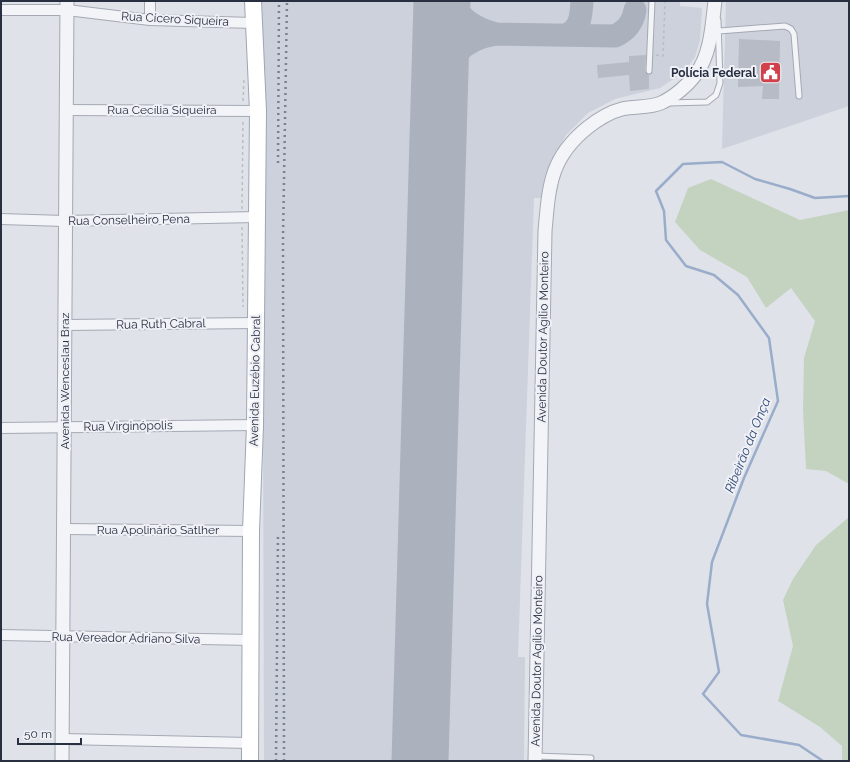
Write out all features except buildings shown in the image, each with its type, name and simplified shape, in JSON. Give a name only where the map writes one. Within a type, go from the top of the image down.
[{"type":"main road","name":"Avenida Euzébio Cabral","points":[[250,761],[252,640],[251,530],[255,425],[250,323],[249,217],[253,1]]},
{"type":"street","points":[[150,1],[150,20]]},
{"type":"street","name":"Avenida Doutor Agílio Monteiro","points":[[535,758],[545,238],[548,192],[556,164],[560,158],[573,139],[596,120],[620,109],[660,103],[684,87],[697,74],[706,57],[716,1]]},
{"type":"street","name":"Rua Cícero Siqueira","points":[[1,10],[67,6],[150,20],[253,23]]},
{"type":"street","name":"Avenida Wenceslau Braz","points":[[62,761],[65,325],[64,221],[67,6]]},
{"type":"street","name":"Rua Cecília Siqueira","points":[[66,110],[250,111]]},
{"type":"street","name":"Rua Conselheiro Pena","points":[[1,219],[64,221],[249,217]]},
{"type":"street","name":"Rua Ruth Cabral","points":[[65,325],[250,323]]},
{"type":"street","name":"Rua Virginópolis","points":[[1,428],[255,425]]},
{"type":"street","name":"Rua Apolinário Satlher","points":[[64,530],[251,530]]},
{"type":"street","name":"Rua Vereador Adriano Silva","points":[[1,635],[252,640]]},
{"type":"street","points":[[62,739],[250,743]]},
{"type":"lane","points":[[650,71],[652,1]]},
{"type":"lane","points":[[660,103],[707,102],[716,95],[720,83],[719,31],[716,1]]},
{"type":"lane","points":[[719,31],[785,26],[791,29],[794,34],[799,96]]},
{"type":"lane","points":[[535,758],[591,758]]},
{"type":"path","points":[[650,55],[663,56],[665,1]]},
{"type":"path","points":[[244,74],[250,111],[250,323]]},
{"type":"shaded area","points":[[262,1],[680,1],[680,6],[702,8],[700,40],[695,57],[684,72],[660,88],[615,99],[588,113],[566,135],[549,166],[542,198],[534,198],[518,657],[525,657],[524,761],[264,761]]},
{"type":"shaded area","points":[[726,1],[849,1],[849,106],[722,149]]},
{"type":"green space","points":[[711,179],[800,220],[849,210],[849,484],[826,471],[806,469],[803,410],[804,358],[815,321],[791,288],[766,308],[747,277],[700,250],[675,222],[688,188]]},
{"type":"green space","points":[[849,517],[849,761],[842,761],[842,746],[820,727],[778,701],[793,646],[783,600],[793,579],[816,545]]},
{"type":"waterway","name":"Ribeirão da Onça","points":[[823,761],[799,745],[741,735],[703,694],[719,672],[707,604],[712,562],[744,478],[778,401],[769,338],[738,295],[714,275],[686,266],[666,240],[664,211],[656,191],[683,164],[722,162],[755,179],[815,198],[849,196]]},
{"type":"taxiway","points":[[451,1],[459,13],[470,23],[496,34],[615,36],[628,26],[633,19],[635,10]]},
{"type":"taxiway","points":[[566,35],[575,29],[579,21],[582,1]]},
{"type":"taxiway","points":[[439,92],[446,69],[457,52],[473,41],[496,34]]},
{"type":"runway","points":[[420,761],[442,1]]},
{"type":"railway","points":[[278,163],[279,1]]},
{"type":"railway","points":[[284,761],[283,239],[287,1]]},
{"type":"railway","points":[[276,761],[278,533]]},
{"type":"place","name":"Polícia Federal","points":[[771,73]]}]
